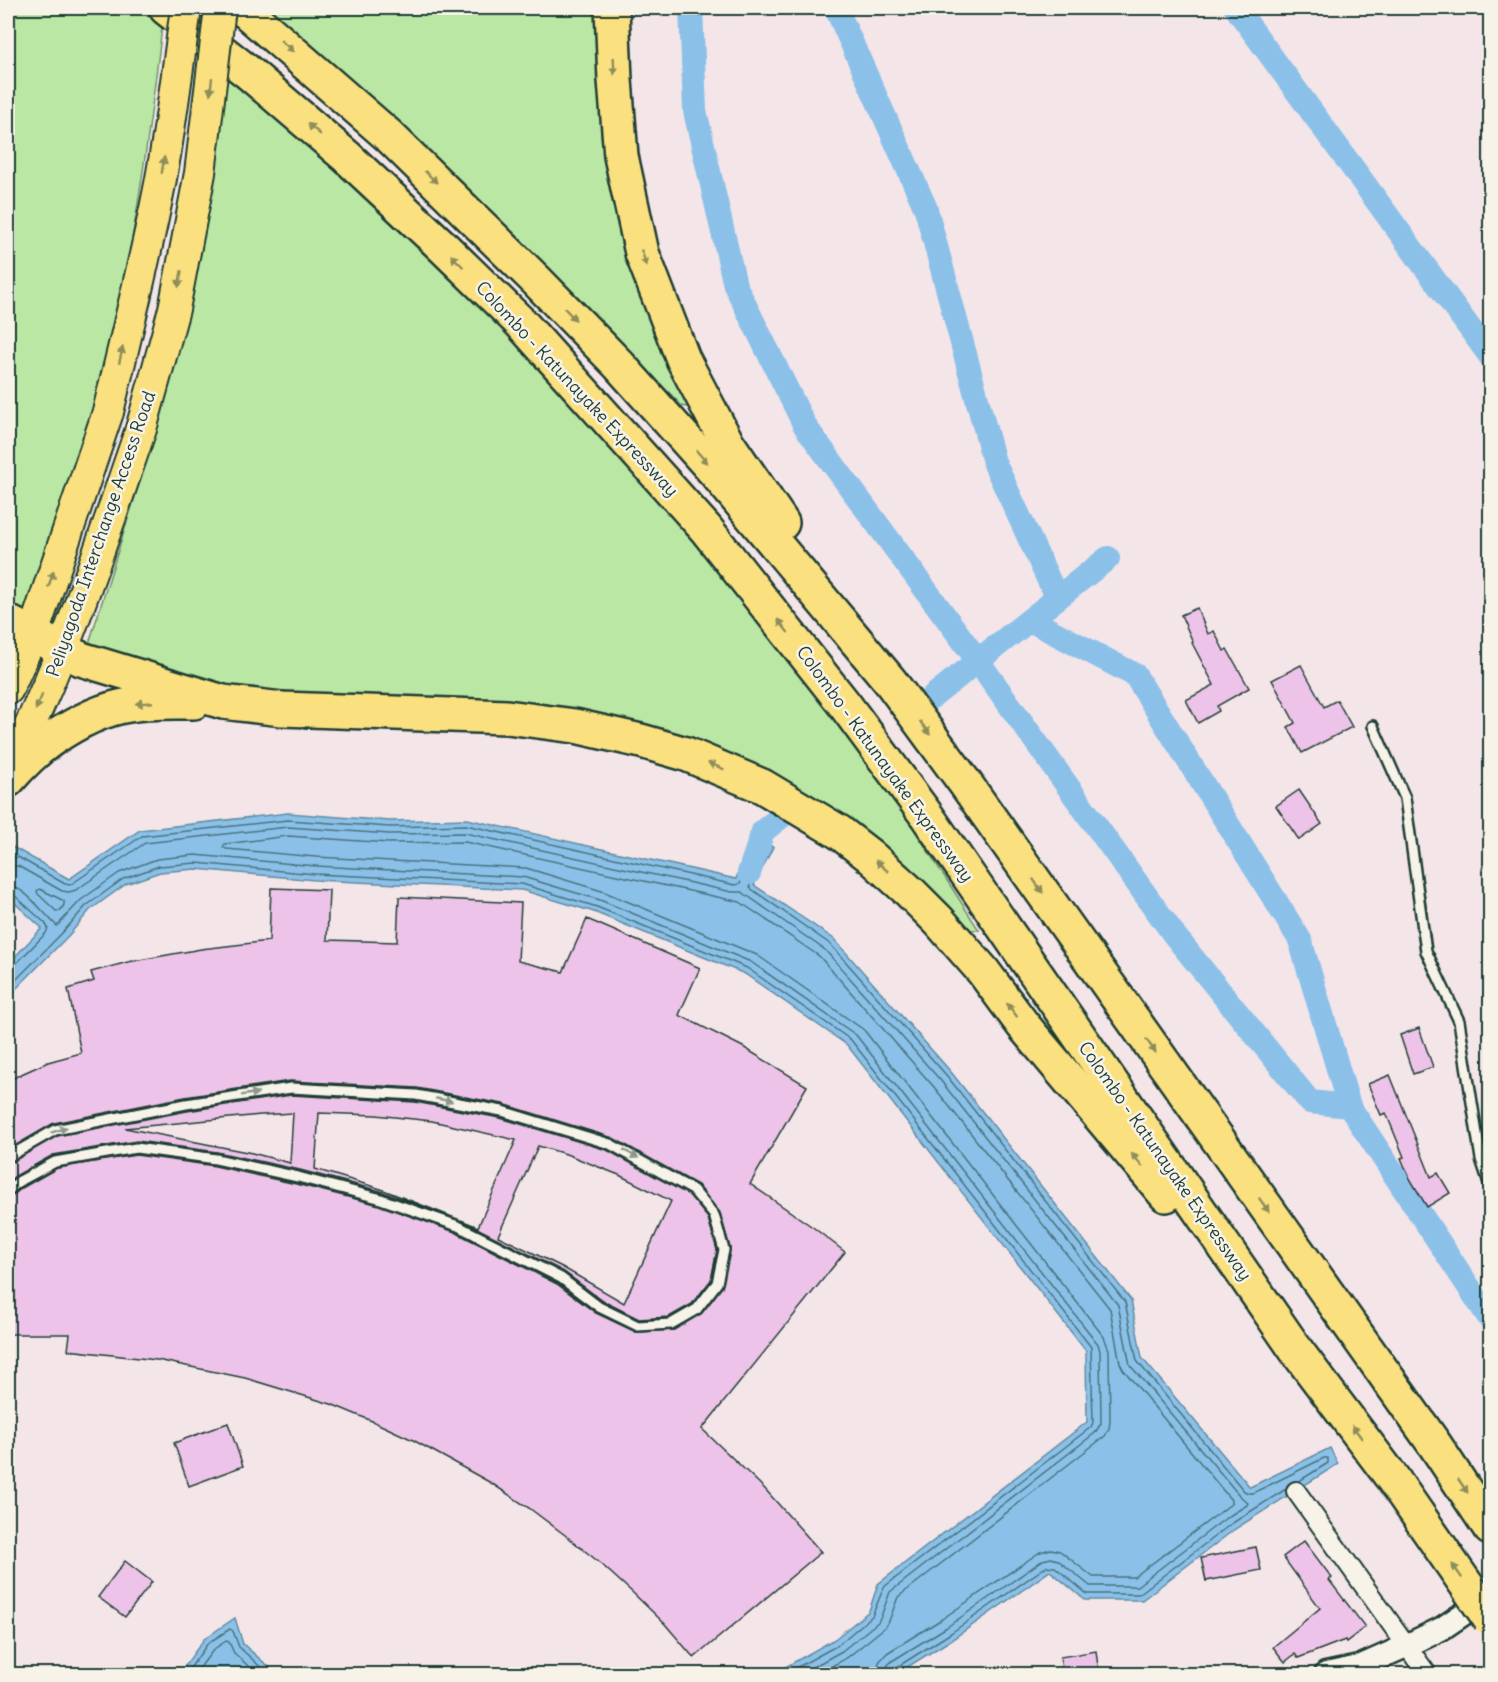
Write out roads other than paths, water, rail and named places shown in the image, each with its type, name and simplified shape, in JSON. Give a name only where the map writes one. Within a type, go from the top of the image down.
[{"type":"highway","name":"Colombo - Katunayake Expressway","points":[[166,8],[249,73],[347,157],[464,268],[520,323],[706,529],[844,705],[927,816],[1296,1350],[1393,1479],[1491,1619]]},
{"type":"highway","name":"Peliyagoda Interchange Access Road","points":[[8,689],[20,628],[108,412],[160,184],[186,8]]},
{"type":"highway","name":"Peliyagoda Interchange Access Road","points":[[8,770],[63,649],[141,429],[174,309],[198,184],[220,8]]},
{"type":"highway","points":[[243,8],[389,136],[619,365],[715,472],[890,681]]},
{"type":"highway","points":[[612,8],[621,156],[642,253],[683,359],[726,441],[890,681],[1435,1444],[1491,1528]]},
{"type":"highway","points":[[20,628],[81,659],[223,702]]},
{"type":"highway","points":[[8,780],[52,739],[107,710],[147,703],[223,702],[282,709],[507,717],[575,726],[686,754],[762,786],[839,832],[870,856],[939,921],[983,971],[1023,1025],[1296,1350]]},
{"type":"street","points":[[1296,1491],[1427,1674]]},
{"type":"street","points":[[1326,1674],[1359,1667],[1406,1646],[1441,1629],[1491,1596]]},
{"type":"lane","points":[[1373,726],[1405,798],[1426,951],[1459,1021],[1481,1159],[1491,1186]]},
{"type":"lane","points":[[8,1157],[55,1130],[186,1104],[291,1088],[416,1095],[502,1111],[610,1143],[693,1190],[714,1215],[724,1250],[717,1283],[697,1309],[671,1324],[638,1326],[599,1307],[561,1278],[458,1226],[378,1198],[216,1159],[136,1148],[55,1162],[18,1182],[8,1191]]},
{"type":"water","points":[[288,813],[390,821],[467,819],[736,879],[750,839],[773,847],[754,885],[834,939],[951,1072],[1131,1300],[1142,1358],[1250,1487],[1330,1448],[1338,1464],[1235,1529],[1142,1600],[1085,1600],[1050,1571],[954,1638],[896,1674],[773,1674],[835,1639],[869,1611],[878,1584],[1087,1422],[1086,1351],[847,1045],[745,974],[594,912],[522,890],[315,880],[196,869],[160,872],[126,884],[90,910],[69,935],[8,997],[8,964],[42,928],[8,897],[8,859],[13,847],[69,879],[140,830]]},
{"type":"water","points":[[235,1618],[243,1644],[277,1674],[179,1674],[204,1639]]},
{"type":"waterway","points":[[691,8],[695,111],[735,285],[805,426],[978,661],[1175,936],[1310,1102],[1349,1106]]},
{"type":"waterway","points":[[836,8],[926,209],[994,462],[1057,598]]},
{"type":"waterway","points":[[1236,8],[1490,356]]},
{"type":"waterway","points":[[932,697],[1108,558]]},
{"type":"waterway","points":[[1030,620],[1135,675],[1300,940],[1349,1106],[1490,1319]]},
{"type":"waterway","points":[[749,873],[763,831],[782,816]]}]
